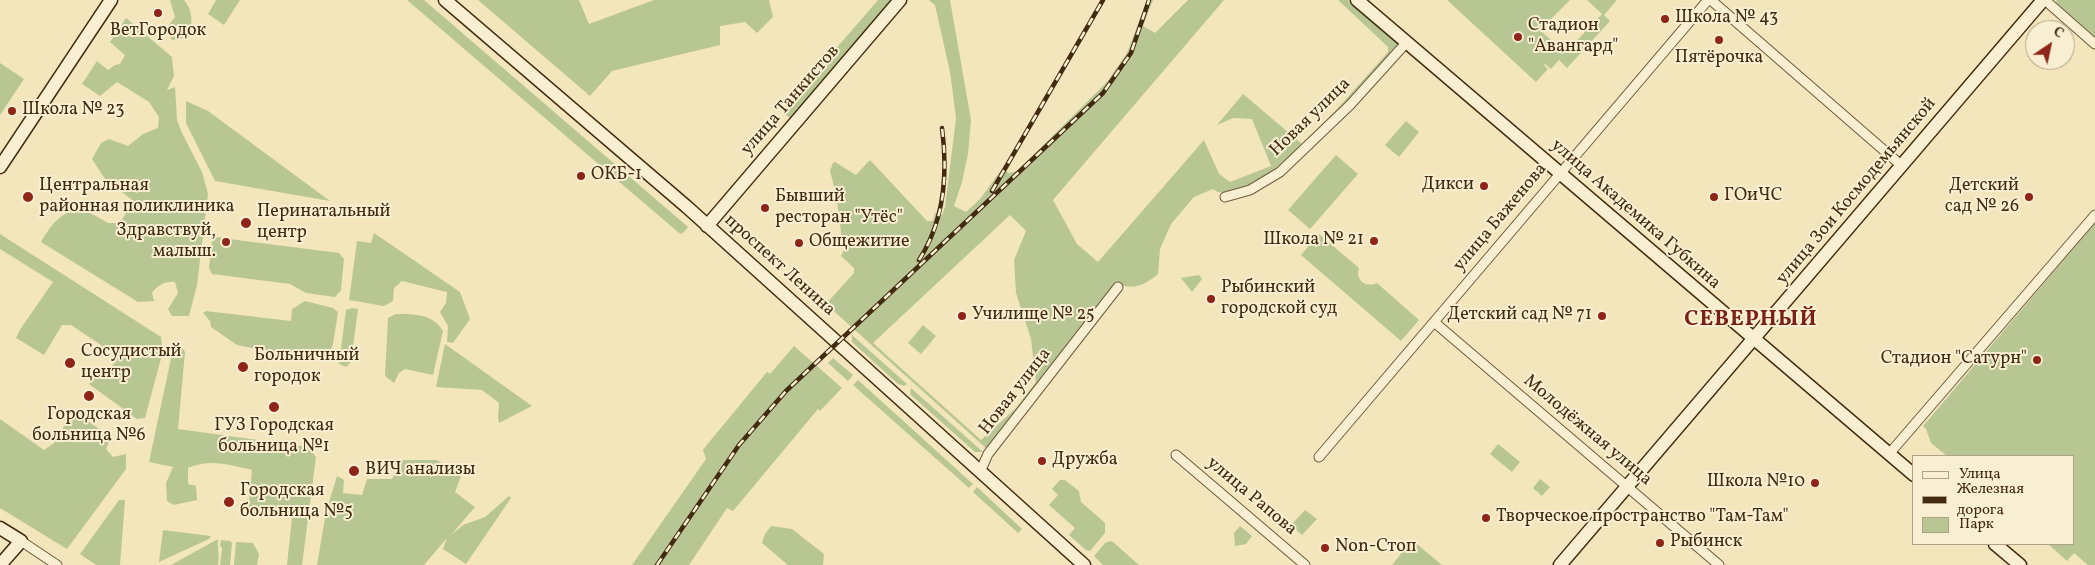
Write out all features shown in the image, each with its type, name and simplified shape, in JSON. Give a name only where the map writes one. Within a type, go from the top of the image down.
[{"type":"street","points":[[0,167],[112,0]]},
{"type":"street","name":"проспект Ленина","points":[[445,0],[707,226],[1084,565]]},
{"type":"street","name":"улица Танкистов","points":[[707,226],[900,0]]},
{"type":"street","name":"улица Академика Губкина","points":[[1357,0],[1912,473]]},
{"type":"street","points":[[1709,0],[1902,166]]},
{"type":"street","name":"улица Баженова","points":[[1319,457],[1709,0]]},
{"type":"street","points":[[2044,0],[2095,44]]},
{"type":"street","name":"улица Зои Космодемьянской","points":[[1560,565],[2044,0]]},
{"type":"street","name":"Новая улица","points":[[1226,197],[1250,190],[1280,172],[1350,105],[1406,43]]},
{"type":"street","points":[[1889,454],[2095,215]]},
{"type":"street","name":"Новая улица","points":[[980,472],[988,454],[1118,286]]},
{"type":"street","name":"Молодёжная улица","points":[[1434,322],[1718,565]]},
{"type":"street","name":"улица Рапова","points":[[1176,455],[1305,565]]},
{"type":"street","points":[[0,528],[57,565]]},
{"type":"street","points":[[0,565],[20,541]]},
{"type":"street","points":[[1996,545],[2020,565]]},
{"type":"green space","points":[[170,0],[184,0],[187,4],[191,18],[189,37],[172,40],[165,30],[175,17]]},
{"type":"green space","points":[[216,0],[240,0],[224,25],[208,14]]},
{"type":"green space","points":[[407,0],[424,0],[688,227],[682,234],[679,233]]},
{"type":"green space","points":[[478,0],[579,0],[589,24],[654,0],[769,0],[773,17],[757,33],[745,22],[720,26],[720,45],[612,71],[590,96]]},
{"type":"green space","points":[[878,0],[894,0],[792,120],[782,111]]},
{"type":"green space","points":[[929,0],[950,0],[971,120],[968,154],[954,206],[966,212],[980,199],[1002,169],[1009,173],[1017,171],[1107,82],[1127,53],[1147,0],[1153,0],[1143,26],[1155,33],[1188,0],[1224,0],[1053,200],[1077,244],[1098,262],[1204,140],[1219,174],[1230,182],[1271,166],[1252,119],[1233,118],[1217,125],[1243,94],[1302,144],[1338,108],[1388,52],[1388,47],[1338,0],[1348,0],[1400,46],[1340,111],[1282,164],[1254,183],[1230,193],[1213,189],[1194,197],[1171,224],[1160,249],[1158,274],[1138,286],[1127,287],[1116,282],[987,449],[826,304],[854,273],[854,268],[841,256],[845,248],[830,171],[833,163],[835,162],[856,175],[870,160],[927,221],[933,221],[935,213],[942,215],[945,207],[956,118],[950,72],[935,5]],"holes":[[[1010,215],[1026,231],[1014,260],[1016,293],[1031,339],[1036,382],[1015,409],[981,440],[873,343]]]},
{"type":"green space","name":"Стадион \"Авангард\"","points":[[1447,0],[1570,0],[1540,30],[1565,53],[1602,14],[1587,0],[1617,0],[1604,15],[1610,21],[1567,68],[1559,60],[1551,69],[1545,64],[1548,69],[1536,82]]},
{"type":"green space","points":[[2057,0],[2095,0],[2095,40],[2075,22],[2075,20],[2072,20],[2054,4]]},
{"type":"green space","points":[[126,18],[172,57],[174,76],[167,90],[175,87],[177,120],[202,172],[208,194],[197,285],[189,316],[172,316],[168,309],[178,293],[175,282],[162,284],[157,288],[152,293],[154,301],[138,302],[41,242],[57,220],[80,207],[108,223],[119,223],[134,203],[105,179],[92,159],[101,143],[109,139],[128,146],[143,134],[158,128],[159,117],[149,102],[117,82],[100,96],[82,84],[97,61],[108,70],[120,64],[125,55],[110,42]]},
{"type":"green space","points":[[0,63],[24,79],[0,115]]},
{"type":"green space","points":[[186,101],[208,111],[330,201],[215,181],[186,123]]},
{"type":"green space","points":[[1406,121],[1419,132],[1399,157],[1385,145]]},
{"type":"green space","points":[[1336,155],[1358,174],[1310,229],[1288,210]]},
{"type":"green space","name":"Стадион \"Сатурн\"","points":[[2095,223],[2095,565],[2088,565],[2074,553],[2067,561],[2049,545],[2075,545],[2075,455],[1946,455],[1931,443],[1923,426]]},
{"type":"green space","points":[[374,233],[460,292],[470,319],[453,343],[447,342],[448,326],[440,312],[446,303],[447,292],[402,281],[394,288],[393,301],[384,306],[349,300],[357,241],[371,243]]},
{"type":"green space","points":[[0,234],[161,337],[163,351],[145,418],[137,419],[89,384],[101,368],[111,367],[117,360],[113,353],[71,325],[62,325],[44,355],[16,338],[53,282],[0,249]]},
{"type":"green space","points":[[1319,234],[1359,268],[1358,276],[1362,282],[1365,284],[1377,283],[1419,320],[1401,341],[1301,255]]},
{"type":"green space","points":[[217,237],[223,238],[223,245],[229,245],[229,239],[339,253],[344,259],[341,290],[335,297],[306,293],[290,284],[212,274],[209,268],[212,241]]},
{"type":"green space","points":[[1199,275],[1202,279],[1192,292],[1181,278]]},
{"type":"green space","points":[[305,301],[333,308],[338,312],[333,344],[328,357],[315,360],[237,345],[211,327],[210,321],[203,313],[206,311],[291,321],[292,309]]},
{"type":"green space","points":[[358,309],[351,362],[346,367],[339,364],[346,310]]},
{"type":"green space","points":[[396,314],[417,315],[429,318],[439,325],[443,331],[433,375],[405,369],[399,373],[394,383],[385,376],[388,318]]},
{"type":"green space","points":[[923,325],[936,336],[921,354],[908,343]]},
{"type":"green space","points":[[852,335],[907,384],[904,386],[898,384],[852,342]]},
{"type":"green space","points":[[445,344],[532,406],[499,423],[499,403],[482,390],[436,387]]},
{"type":"green space","points":[[176,345],[181,346],[185,352],[178,429],[309,447],[316,457],[302,565],[287,565],[292,518],[287,515],[248,511],[252,470],[220,463],[196,465],[188,468],[188,484],[196,486],[197,500],[174,505],[167,501],[166,483],[173,467],[149,462],[173,349]]},
{"type":"green space","points":[[794,346],[842,388],[820,411],[818,409],[733,511],[727,508],[689,565],[632,565],[706,459],[703,450],[767,372],[770,374]]},
{"type":"green space","points":[[833,358],[853,375],[848,381],[828,363]]},
{"type":"green space","points":[[858,380],[973,484],[969,488],[853,385]]},
{"type":"green space","points":[[911,388],[983,452],[975,452],[910,394]]},
{"type":"green space","points":[[73,411],[111,437],[106,449],[113,457],[126,454],[126,469],[67,549],[0,508],[0,419],[44,450],[54,443]]},
{"type":"green space","points":[[1498,444],[1520,462],[1512,472],[1490,454]]},
{"type":"green space","points":[[401,460],[437,460],[461,476],[455,492],[475,507],[451,535],[463,525],[485,517],[509,496],[511,498],[466,564],[443,549],[447,538],[424,565],[317,565],[326,512],[337,476],[344,480],[343,493],[362,495],[367,479],[392,479]]},
{"type":"green space","points":[[1540,479],[1550,487],[1542,496],[1533,488]]},
{"type":"green space","points":[[1060,480],[1065,480],[1079,491],[1081,502],[1105,523],[1105,533],[1090,551],[1086,550],[1069,535],[1075,528],[1049,505],[1058,495],[1052,489]]},
{"type":"green space","points":[[977,487],[1022,529],[1018,533],[973,492]]},
{"type":"green space","points":[[119,500],[125,500],[120,565],[96,565],[80,554]]},
{"type":"green space","points":[[1305,510],[1317,519],[1302,535],[1291,525]]},
{"type":"green space","points":[[771,526],[792,529],[824,554],[823,565],[788,565],[762,543],[765,534]]},
{"type":"green space","points":[[1240,526],[1252,536],[1246,544],[1235,546],[1234,533]]},
{"type":"green space","points":[[163,530],[211,536],[209,539],[159,562]]},
{"type":"green space","points":[[218,539],[218,565],[171,565]]},
{"type":"green space","points":[[221,540],[232,543],[230,565],[220,565]]},
{"type":"green space","points":[[1412,540],[1442,565],[1392,565]]},
{"type":"green space","points":[[1110,541],[1139,565],[1103,565],[1094,556],[1105,543]]},
{"type":"green space","points":[[236,542],[253,543],[259,554],[257,565],[234,565]]},
{"type":"railway","points":[[992,191],[1103,0]]},
{"type":"railway","points":[[657,565],[739,445],[786,391],[1103,93],[1131,53],[1149,0]]},
{"type":"railway","points":[[919,260],[928,245],[934,229],[942,196],[945,162],[942,128]]},
{"type":"place","name":"ВетГородок","points":[[158,13]]},
{"type":"place","name":"Школа № 43","points":[[1665,19]]},
{"type":"place","name":"Стадион \"Авангард\"","points":[[1518,37]]},
{"type":"place","name":"Пятёрочка","points":[[1719,40]]},
{"type":"place","name":"Школа № 23","points":[[12,111]]},
{"type":"place","name":"ОКБ-1","points":[[581,176]]},
{"type":"place","name":"Дикси","points":[[1484,186]]},
{"type":"place","name":"Центральная районная поликлиника","points":[[28,197]]},
{"type":"place","name":"ГОиЧС","points":[[1714,197]]},
{"type":"place","name":"Детский сад № 26","points":[[2029,197]]},
{"type":"place","name":"Бывший ресторан \"Утёс\"","points":[[765,208]]},
{"type":"place","name":"Перинатальный центр","points":[[246,223]]},
{"type":"place","name":"Школа № 21","points":[[1374,241]]},
{"type":"place","name":"Здравствуй, малыш.","points":[[226,242]]},
{"type":"place","name":"Общежитие","points":[[799,243]]},
{"type":"place","name":"Рыбинский городской суд","points":[[1211,299]]},
{"type":"place","name":"Училище № 25","points":[[962,316]]},
{"type":"place","name":"Детский сад № 71","points":[[1602,316]]},
{"type":"place","name":"Стадион \"Сатурн\"","points":[[2037,360]]},
{"type":"place","name":"Сосудистый центр","points":[[70,363]]},
{"type":"place","name":"Больничный городок","points":[[243,367]]},
{"type":"place","name":"Городская больница №6","points":[[89,396]]},
{"type":"place","name":"ГУЗ Городская больница №1","points":[[274,407]]},
{"type":"place","name":"Дружба","points":[[1042,461]]},
{"type":"place","name":"ВИЧ анализы","points":[[354,471]]},
{"type":"place","name":"Школа №10","points":[[1815,483]]},
{"type":"place","name":"Городская больница №5","points":[[229,502]]},
{"type":"place","name":"Творческое пространство \"Там-Там\"","points":[[1486,518]]},
{"type":"place","name":"Рыбинск","points":[[1660,543]]},
{"type":"place","name":"Non-Стоп","points":[[1325,548]]},
{"type":"district","name":"СЕВЕРНЫЙ","points":[[1751,321]]}]
